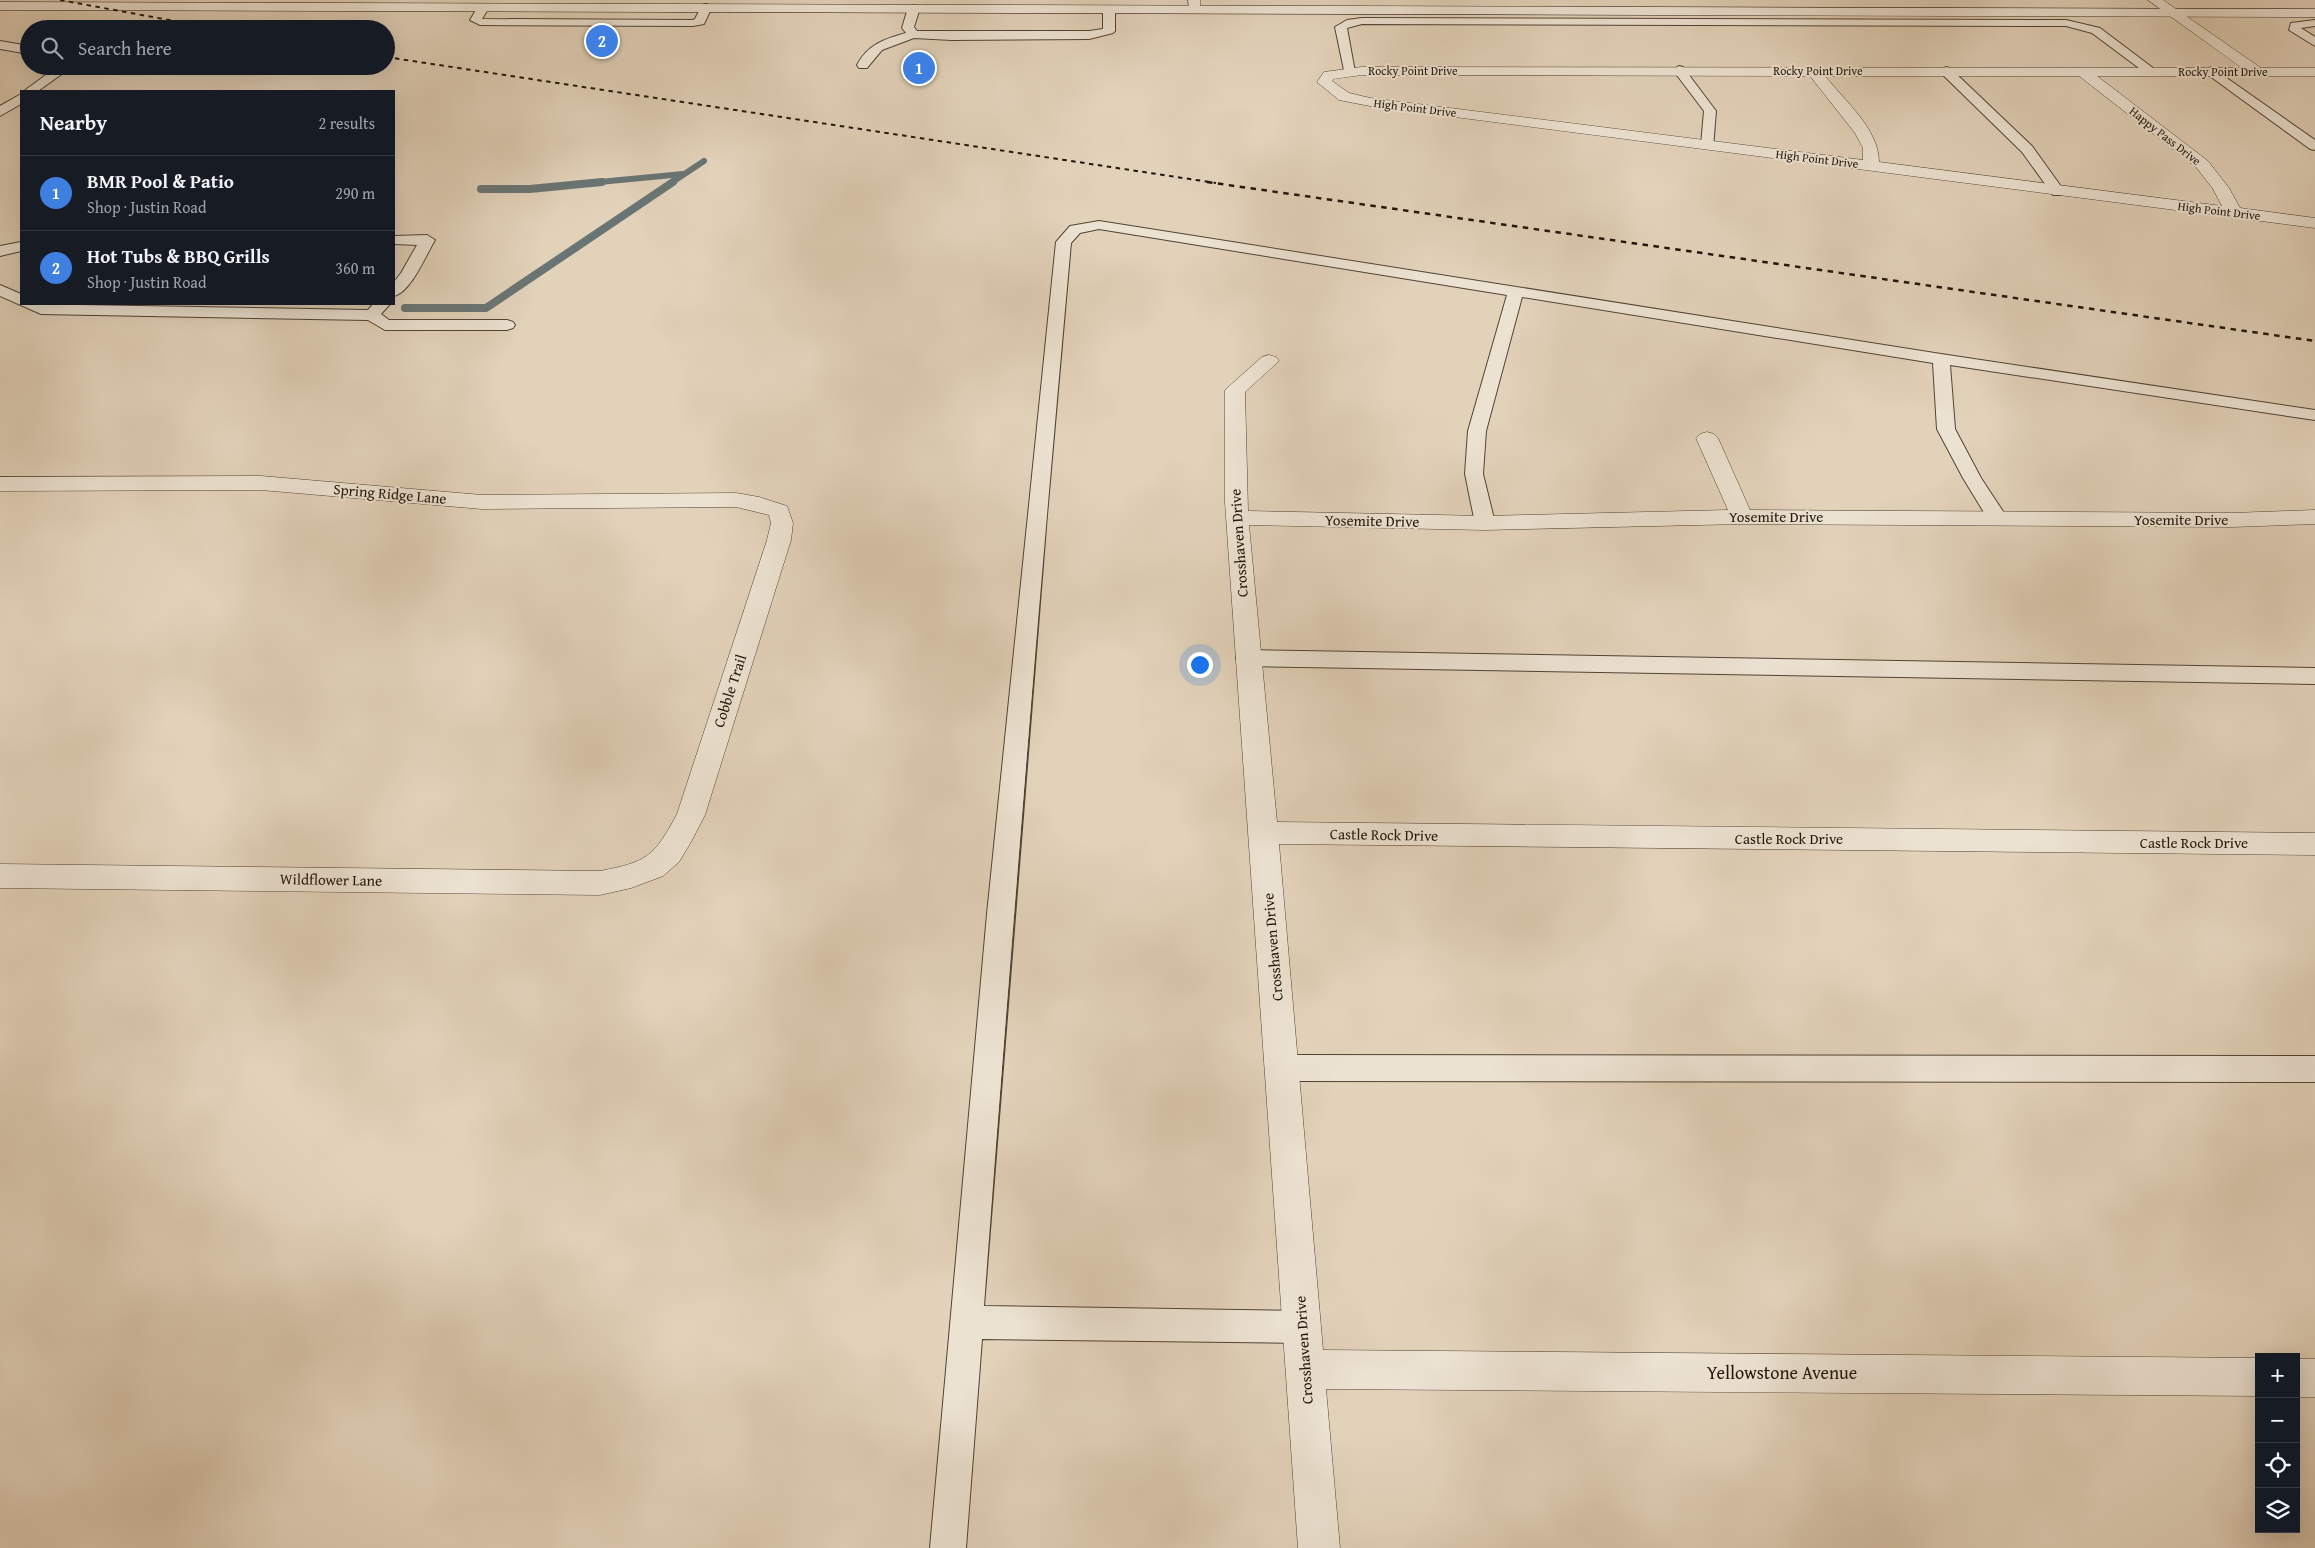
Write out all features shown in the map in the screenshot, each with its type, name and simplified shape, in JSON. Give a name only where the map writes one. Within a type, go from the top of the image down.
[{"type":"street","points":[[914,8],[929,2],[1007,0]]},
{"type":"street","points":[[2144,0],[2315,0]]},
{"type":"street","points":[[2154,0],[2258,72]]},
{"type":"street","points":[[0,6],[482,7],[709,4],[1109,9],[1195,5],[2315,13]]},
{"type":"street","name":"Rocky Point Drive","points":[[1324,82],[1329,75],[1349,72],[1679,70],[1814,72],[2315,72]]},
{"type":"street","points":[[1814,72],[1862,132],[1871,148],[1871,166]]},
{"type":"street","name":"Happy Pass Drive","points":[[2083,72],[2202,164],[2221,188],[2234,213]]},
{"type":"street","name":"High Point Drive","points":[[1324,82],[1344,97],[1370,102],[1871,166],[2058,192],[2315,223]]},
{"type":"street","name":"Crosshaven Drive","points":[[1269,361],[1235,390],[1233,462],[1247,658],[1264,833],[1283,1068],[1319,1548]]},
{"type":"street","points":[[1707,438],[1742,517]]},
{"type":"street","name":"Spring Ridge Lane","points":[[0,484],[261,483],[482,502],[736,500],[759,504],[779,511]]},
{"type":"street","name":"Cobble Trail","points":[[659,864],[678,839],[691,815],[779,540],[782,523],[779,511]]},
{"type":"street","name":"Yosemite Drive","points":[[1238,518],[1485,523],[1742,517],[2232,520],[2315,517]]},
{"type":"street","name":"Castle Rock Drive","points":[[1264,833],[2315,844]]},
{"type":"street","name":"Wildflower Lane","points":[[0,876],[600,883],[635,875],[659,864]]},
{"type":"street","name":"Yellowstone Avenue","points":[[1306,1369],[2255,1377]]},
{"type":"street","points":[[2300,1378],[2315,1378]]},
{"type":"lane","points":[[914,8],[908,28],[914,34]]},
{"type":"lane","points":[[863,65],[867,54],[886,42],[914,34],[952,36],[1089,35],[1109,31],[1109,9]]},
{"type":"lane","points":[[1349,72],[1341,27],[1351,22],[1362,21],[2066,23],[2096,30],[2151,71]]},
{"type":"lane","points":[[2315,23],[2295,25],[2295,30],[2315,42]]},
{"type":"lane","points":[[0,45],[20,48]]},
{"type":"lane","points":[[1679,70],[1710,111],[1708,145]]},
{"type":"lane","points":[[1946,71],[2027,149],[2058,192]]},
{"type":"lane","points":[[2212,71],[2315,146]]},
{"type":"lane","points":[[31,90],[54,75]]},
{"type":"lane","points":[[0,112],[20,99]]},
{"type":"lane","points":[[948,1548],[994,992],[1064,242],[1075,230],[1099,225],[1941,359],[2315,416]]},
{"type":"lane","points":[[395,240],[428,240],[408,275],[395,290]]},
{"type":"lane","points":[[0,251],[20,247]]},
{"type":"lane","points":[[0,290],[20,300]]},
{"type":"lane","points":[[1485,523],[1474,474],[1477,432],[1516,291]]},
{"type":"lane","points":[[33,305],[41,308],[377,309],[385,325],[507,325]]},
{"type":"lane","points":[[1941,359],[1946,429],[1972,478],[1998,519]]},
{"type":"lane","points":[[1247,658],[2315,676]]},
{"type":"lane","points":[[1283,1068],[2315,1069]]},
{"type":"lane","points":[[968,1322],[1303,1327]]},
{"type":"waterway","points":[[671,183],[704,161]]},
{"type":"waterway","points":[[589,183],[683,174]]},
{"type":"waterway","points":[[481,189],[530,189],[602,182]]},
{"type":"waterway","points":[[405,308],[486,308],[673,182]]},
{"type":"railway","points":[[60,0],[169,20]]},
{"type":"railway","points":[[395,58],[1216,183]]},
{"type":"railway","points":[[1207,182],[2315,341]]},
{"type":"place","name":"Hot Tubs & BBQ Grills","points":[[602,41]]},
{"type":"place","name":"BMR Pool & Patio","points":[[919,68]]}]
